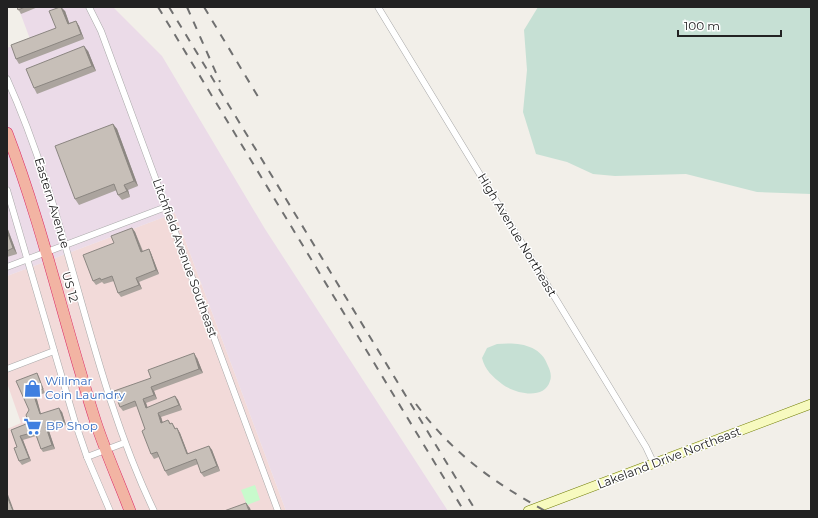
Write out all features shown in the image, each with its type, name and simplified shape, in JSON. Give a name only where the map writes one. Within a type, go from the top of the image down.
[{"type":"highway","name":"US 12","points":[[7,133],[23,176],[47,252],[87,392],[106,450],[130,511]]},
{"type":"highway","name":"US 12","points":[[106,450],[139,511]]},
{"type":"main road","name":"Lakeland Drive Northeast","points":[[528,511],[811,404]]},
{"type":"street","name":"Litchfield Avenue Southeast","points":[[89,7],[101,31],[278,511]]},
{"type":"street","name":"High Avenue Northeast","points":[[378,7],[642,440],[654,464]]},
{"type":"street","name":"Eastern Avenue","points":[[7,78],[39,159],[66,245],[124,443],[154,511]]},
{"type":"street","points":[[7,190],[87,457],[110,511]]},
{"type":"street","points":[[7,267],[166,207]]},
{"type":"street","points":[[7,369],[54,351]]},
{"type":"street","points":[[87,457],[124,443]]},
{"type":"shaded area","points":[[18,7],[113,7],[162,56],[265,229],[448,511],[286,511],[175,213],[7,276],[7,48],[30,39]]},
{"type":"shaded area","points":[[175,213],[286,511],[7,511],[7,429],[21,423],[7,383],[7,276]]},
{"type":"green space","points":[[538,7],[811,7],[811,194],[757,192],[686,174],[615,176],[593,174],[567,162],[536,154],[523,112],[527,70],[524,30]]},
{"type":"green space","points":[[497,344],[520,344],[540,353],[545,359],[549,368],[551,379],[547,387],[542,391],[535,393],[521,392],[507,387],[496,379],[487,370],[482,358],[487,348]]},
{"type":"green space","points":[[255,485],[260,500],[247,505],[241,490]]},
{"type":"building","points":[[17,7],[25,7],[18,10]]},
{"type":"building","points":[[60,7],[68,24],[76,21],[81,34],[16,59],[11,45],[56,28],[49,11]]},
{"type":"building","points":[[84,46],[92,66],[34,88],[26,69]]},
{"type":"building","points":[[113,124],[134,181],[124,185],[127,191],[118,195],[114,184],[75,199],[55,146]]},
{"type":"building","points":[[132,228],[141,252],[149,249],[156,270],[136,278],[139,285],[118,293],[112,276],[93,281],[83,255],[114,243],[111,236]]},
{"type":"building","points":[[7,231],[13,248],[7,251]]},
{"type":"building","points":[[194,353],[199,369],[151,387],[154,395],[143,399],[146,408],[175,396],[179,405],[158,413],[161,423],[168,420],[170,424],[172,423],[175,429],[177,428],[187,454],[209,446],[217,466],[201,473],[196,459],[165,471],[157,452],[151,454],[142,431],[145,429],[135,401],[120,407],[114,391],[151,378],[148,370]]},
{"type":"building","points":[[37,373],[43,389],[33,393],[40,414],[59,408],[64,422],[46,427],[52,445],[41,449],[35,432],[20,436],[29,458],[19,461],[14,448],[17,447],[11,430],[26,424],[26,421],[28,421],[26,415],[29,410],[16,381]]},
{"type":"building","points":[[7,496],[13,511],[7,511]]},
{"type":"building","points":[[246,503],[249,511],[224,511]]},
{"type":"railway","points":[[158,7],[464,511]]},
{"type":"railway","points":[[169,7],[476,511]]},
{"type":"railway","points":[[187,7],[220,82]]},
{"type":"railway","points":[[204,7],[260,100]]},
{"type":"railway","points":[[416,404],[444,438],[474,465],[508,489],[545,511]]},
{"type":"place","name":"Willmar Coin Laundry","points":[[32,388]]},
{"type":"place","name":"BP Shop","points":[[33,426]]}]
